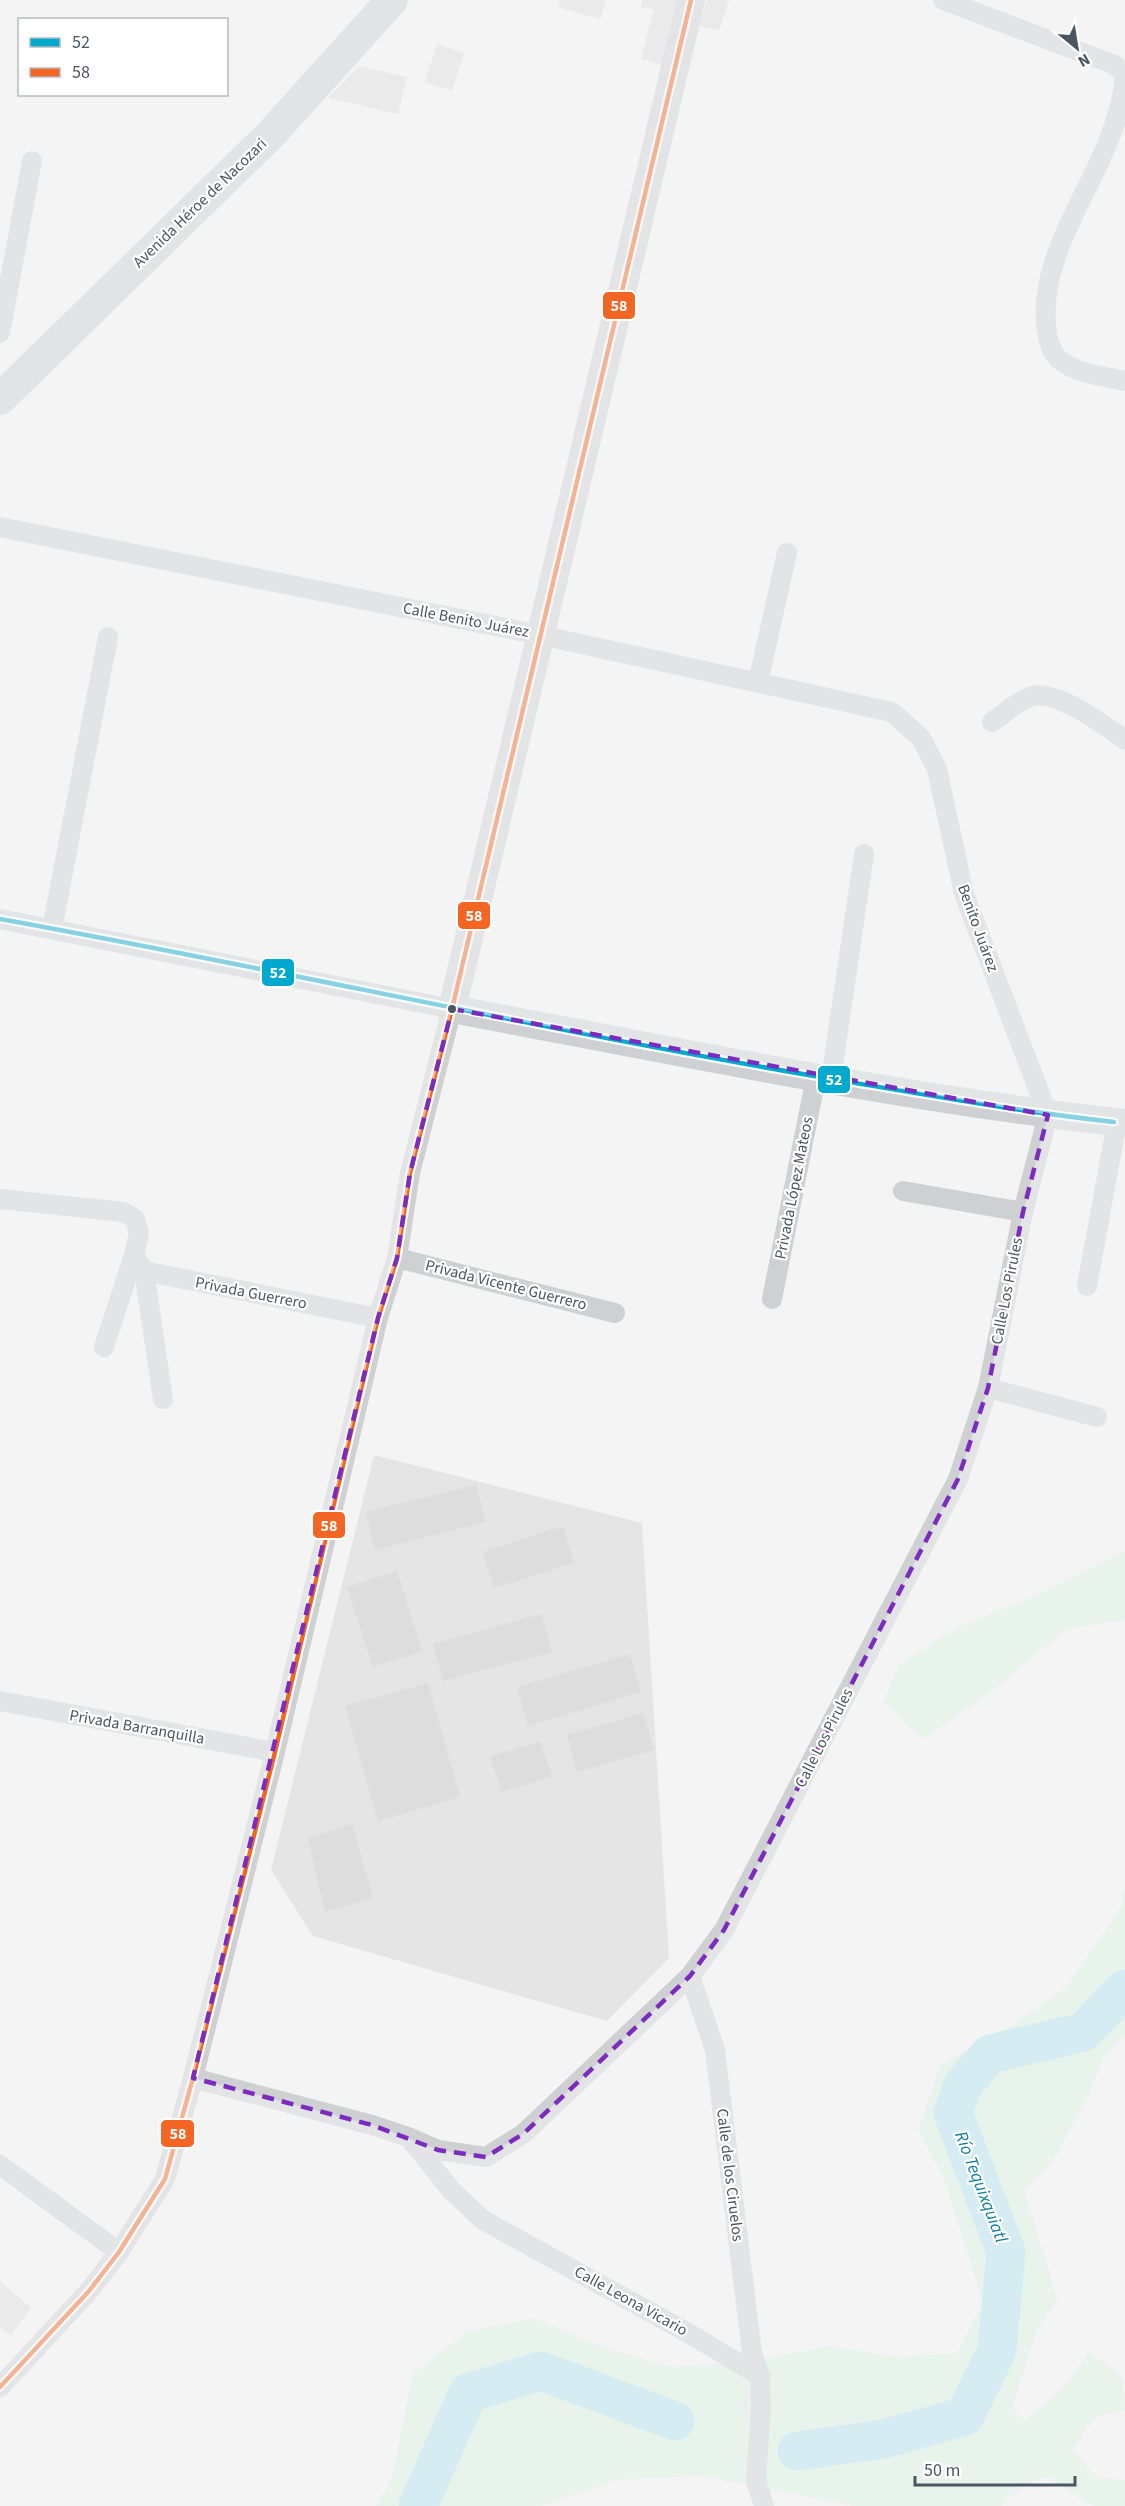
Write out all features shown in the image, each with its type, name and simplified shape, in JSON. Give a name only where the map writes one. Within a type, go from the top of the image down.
[{"type":"main road","name":"Avenida Héroe de Nacozari","points":[[0,399],[271,134],[392,0]]},
{"type":"main road","points":[[691,0],[452,1009],[824,1078],[1048,1115],[1121,1123]]},
{"type":"street","points":[[943,0],[1115,65],[1125,76],[1124,88],[1108,142],[1072,217],[1049,276],[1045,318],[1048,343],[1058,360],[1079,370],[1125,381]]},
{"type":"street","points":[[0,333],[32,161]]},
{"type":"street","name":"Calle Benito Juárez","points":[[0,527],[540,635],[892,712],[921,738]]},
{"type":"street","points":[[758,682],[787,553]]},
{"type":"street","points":[[52,929],[108,638]]},
{"type":"street","points":[[992,722],[1031,697],[1047,696],[1094,718],[1125,740]]},
{"type":"street","name":"Benito Juárez","points":[[921,738],[937,769],[964,894],[1048,1115]]},
{"type":"street","name":"Privada López Mateos","points":[[772,1299],[824,1078],[864,854]]},
{"type":"street","points":[[0,919],[452,1009],[410,1173],[397,1258],[378,1318],[274,1752],[193,2078],[165,2179],[119,2252],[90,2291],[0,2387]]},
{"type":"street","name":"Calle Los Pirules","points":[[193,2078],[372,2125],[408,2136],[438,2150],[486,2157],[523,2134],[690,1976],[724,1930],[958,1479],[988,1388],[1023,1212],[1048,1115]]},
{"type":"street","points":[[1087,1286],[1121,1123]]},
{"type":"street","points":[[903,1191],[1023,1212]]},
{"type":"street","points":[[0,1199],[123,1212],[135,1219],[140,1234],[139,1263],[163,1399]]},
{"type":"street","name":"Privada Vicente Guerrero","points":[[397,1258],[615,1313]]},
{"type":"street","points":[[104,1347],[139,1263]]},
{"type":"street","name":"Privada Guerrero","points":[[139,1263],[378,1318]]},
{"type":"street","points":[[988,1388],[1097,1417]]},
{"type":"street","name":"Privada Barranquilla","points":[[0,1701],[274,1752]]},
{"type":"street","name":"Calle de los Ciruelos","points":[[690,1976],[715,2050],[752,2353],[760,2376]]},
{"type":"street","name":"Calle Leona Vicario","points":[[408,2136],[451,2190],[483,2220],[690,2334],[760,2376]]},
{"type":"street","points":[[0,2165],[119,2252]]},
{"type":"street","points":[[760,2376],[761,2409],[756,2480],[764,2506]]},
{"type":"highlighted area","points":[[452,1009],[1048,1115],[1023,1212],[988,1388],[958,1479],[724,1930],[690,1976],[523,2134],[486,2157],[438,2150],[372,2125],[193,2078],[378,1318],[397,1258],[410,1173]]},
{"type":"shaded area","points":[[374,1455],[642,1523],[669,1958],[607,2021],[313,1936],[271,1870]]},
{"type":"green space","points":[[1125,1551],[1125,1620],[1067,1629],[991,1692],[924,1739],[883,1703],[898,1665],[956,1628],[1037,1595]]},
{"type":"green space","points":[[1125,1889],[1125,2037],[1103,2058],[1090,2093],[1052,2163],[1024,2189],[1058,2300],[1038,2328],[1012,2408],[1026,2421],[1066,2384],[1088,2353],[1114,2369],[1122,2380],[1125,2410],[1095,2417],[1072,2450],[1097,2477],[1125,2480],[1125,2506],[1093,2506],[1047,2477],[1027,2483],[1001,2506],[852,2506],[702,2476],[616,2480],[542,2506],[376,2506],[392,2478],[413,2373],[468,2331],[533,2318],[601,2346],[671,2367],[739,2363],[830,2346],[898,2357],[957,2353],[983,2303],[944,2179],[918,2130],[940,2065],[1010,2027],[1067,1986],[1121,1907]]},
{"type":"building","points":[[560,0],[606,0],[600,19],[558,7]]},
{"type":"building","points":[[642,0],[676,0],[662,65],[641,59],[654,9],[641,8]]},
{"type":"building","points":[[707,0],[729,0],[719,30],[699,26]]},
{"type":"building","points":[[437,44],[464,53],[452,91],[425,82]]},
{"type":"building","points":[[359,66],[407,77],[398,114],[328,98]]},
{"type":"building","points":[[476,1485],[486,1522],[375,1550],[366,1512]]},
{"type":"building","points":[[563,1526],[574,1563],[494,1588],[482,1552]]},
{"type":"building","points":[[397,1571],[422,1651],[373,1667],[347,1587]]},
{"type":"building","points":[[541,1614],[552,1652],[443,1681],[433,1644]]},
{"type":"building","points":[[630,1654],[641,1692],[528,1726],[517,1687]]},
{"type":"building","points":[[428,1683],[460,1797],[378,1821],[345,1706]]},
{"type":"building","points":[[643,1713],[654,1750],[577,1772],[567,1735]]},
{"type":"building","points":[[540,1741],[552,1776],[502,1792],[490,1757]]},
{"type":"building","points":[[352,1824],[373,1898],[325,1912],[308,1838]]},
{"type":"building","points":[[0,2281],[31,2308],[10,2336],[0,2327]]},
{"type":"waterway","name":"Río Tequixquiatl","points":[[797,2451],[884,2439],[965,2416],[997,2350],[1006,2252],[953,2113],[963,2085],[990,2054],[1083,2032],[1125,1989]]},
{"type":"waterway","name":"Río Tequixquiatl","points":[[418,2506],[468,2393],[541,2371],[675,2421]]},
{"type":"transit line","name":"58","points":[[0,2387],[89,2291],[119,2252],[165,2179],[193,2078],[275,1752],[378,1318],[397,1258],[410,1173],[452,1009],[691,0]]},
{"type":"transit line","name":"52","points":[[0,919],[738,1063],[979,1103],[1114,1122]]}]
